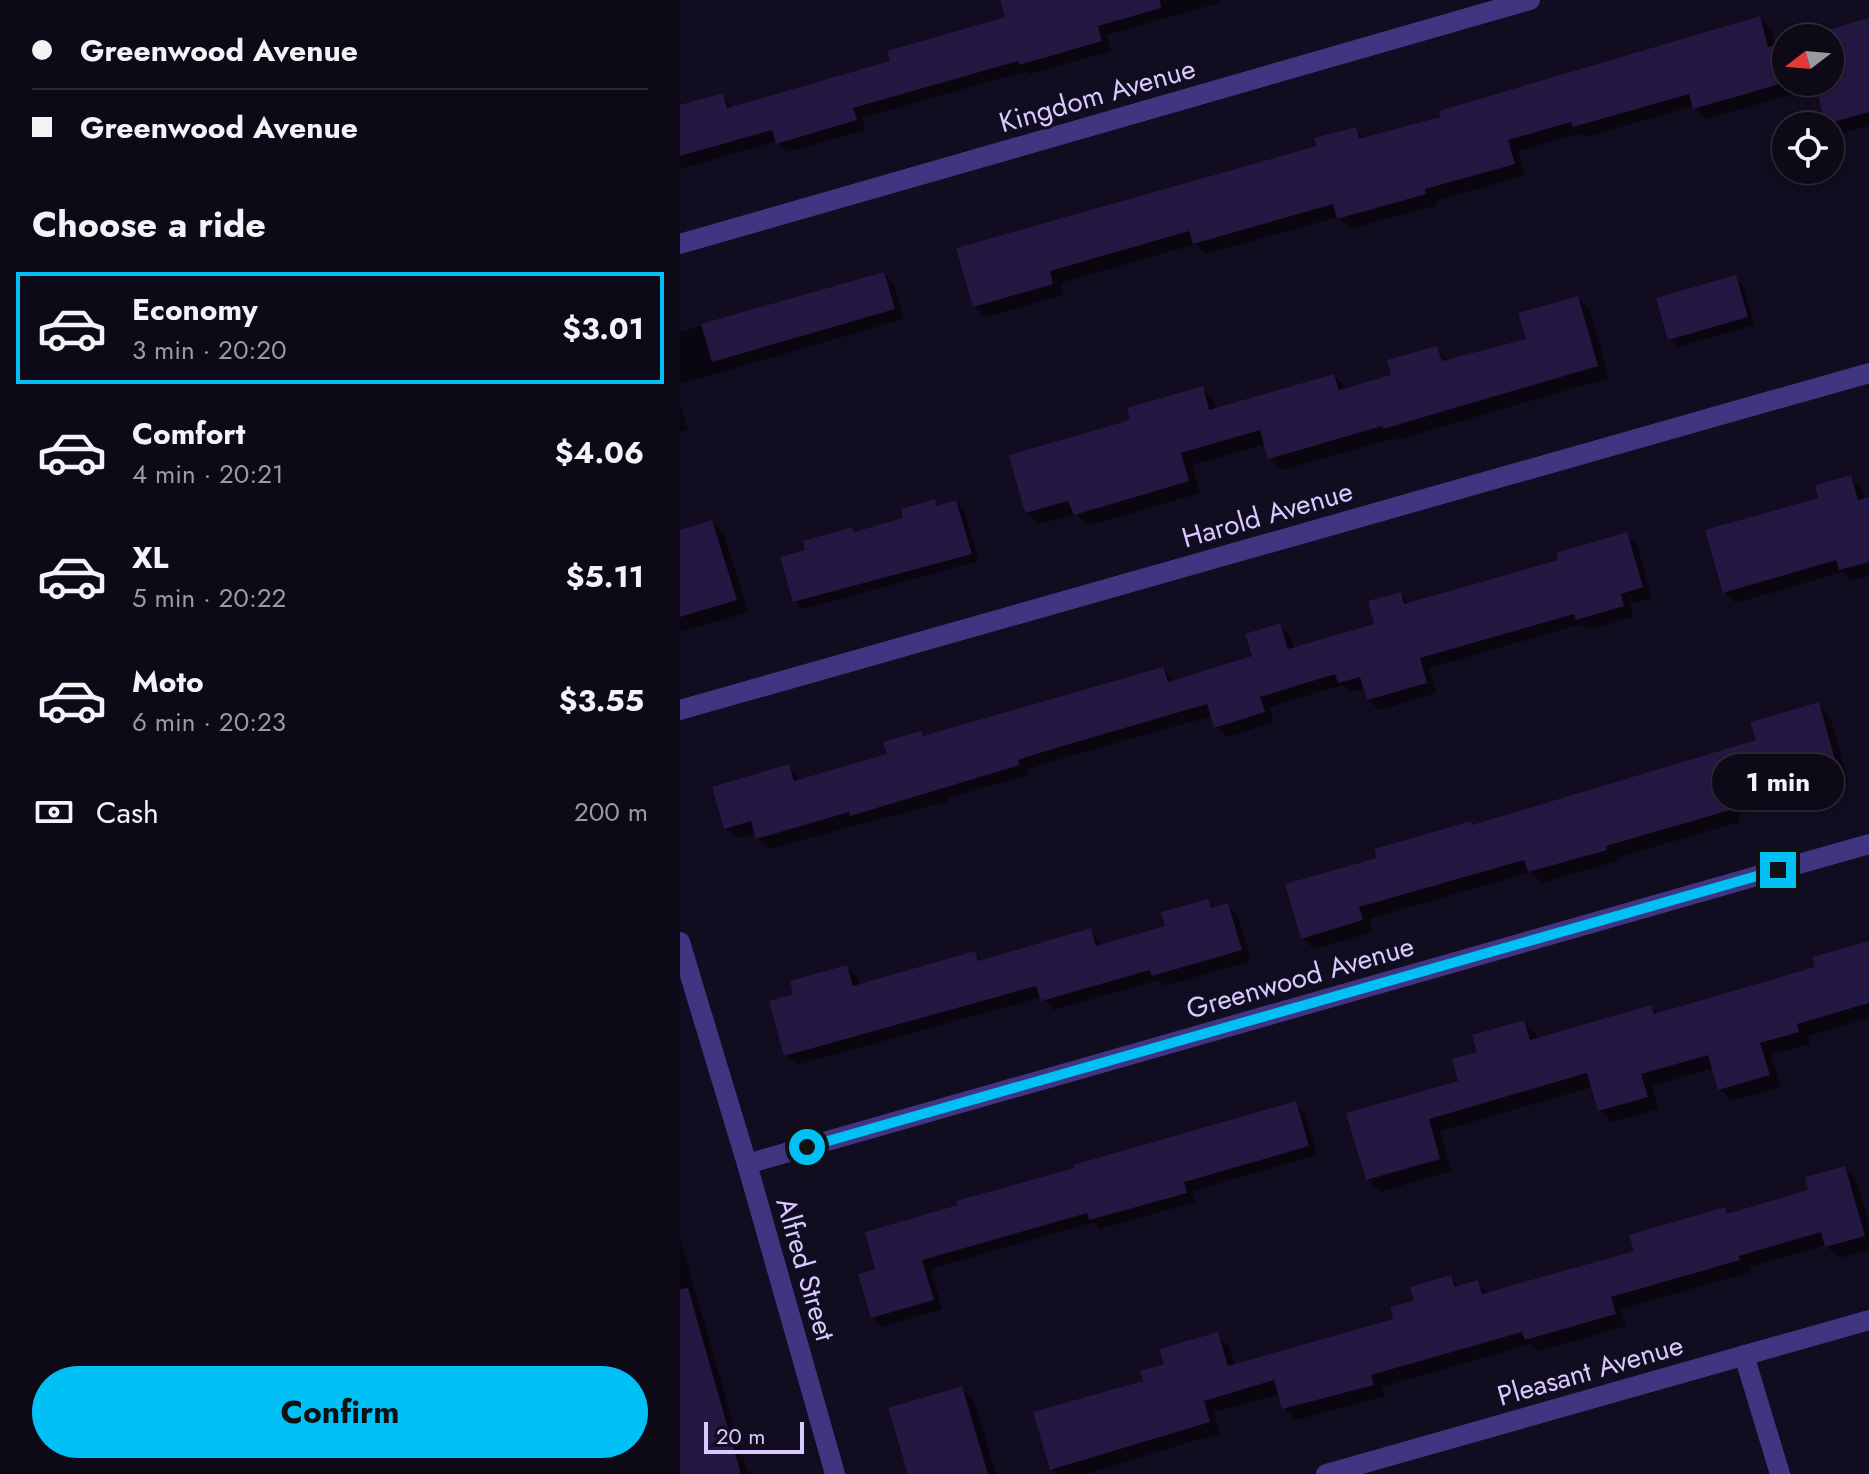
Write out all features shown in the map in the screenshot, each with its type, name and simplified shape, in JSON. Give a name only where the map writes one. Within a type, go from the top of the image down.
[{"type":"street","name":"Kingdom Avenue","points":[[680,244],[1530,0]]},
{"type":"street","name":"Harold Avenue","points":[[680,710],[1869,373]]},
{"type":"street","name":"Greenwood Avenue","points":[[747,1164],[1869,844]]},
{"type":"street","name":"Alfred Street","points":[[680,942],[835,1474]]},
{"type":"street","name":"Pleasant Avenue","points":[[1326,1474],[1869,1320]]},
{"type":"street","points":[[1744,1355],[1780,1474]]},
{"type":"building","points":[[1000,0],[1160,0],[1161,8],[1098,26],[1102,41],[1019,65],[1018,61],[853,108],[857,120],[776,144],[772,130],[680,156],[680,105],[723,93],[727,108],[890,61],[887,51],[1005,17]]},
{"type":"building","points":[[1760,16],[1768,47],[1772,46],[1772,86],[1693,109],[1689,94],[1573,127],[1571,122],[1508,140],[1515,164],[1425,189],[1426,194],[1337,219],[1333,204],[1193,244],[1189,231],[1050,271],[1053,284],[973,307],[956,248],[1317,146],[1314,138],[1356,127],[1359,139],[1440,117],[1439,111]]},
{"type":"building","points":[[1869,18],[1869,112],[1844,119],[1844,112],[1823,112],[1818,96],[1844,96],[1844,25]]},
{"type":"building","points":[[884,272],[895,309],[712,362],[701,324]]},
{"type":"building","points":[[1736,275],[1748,317],[1668,340],[1656,298]]},
{"type":"building","points":[[1578,296],[1598,366],[1268,459],[1260,430],[1181,453],[1189,481],[1074,515],[1068,501],[1025,513],[1009,455],[1130,420],[1127,408],[1203,386],[1209,410],[1334,374],[1339,390],[1391,375],[1387,360],[1437,346],[1442,361],[1526,339],[1518,313]]},
{"type":"building","points":[[1851,475],[1858,500],[1869,497],[1869,562],[1839,570],[1836,560],[1723,593],[1705,530],[1818,498],[1815,485]]},
{"type":"building","points":[[935,499],[936,506],[956,500],[972,554],[793,602],[780,557],[805,550],[803,541],[852,527],[854,532],[903,518],[901,509]]},
{"type":"building","points":[[712,520],[737,600],[680,617],[680,530]]},
{"type":"building","points":[[1627,532],[1643,587],[1621,594],[1624,606],[1576,620],[1574,614],[1420,658],[1427,683],[1367,700],[1360,677],[1338,683],[1335,674],[1260,697],[1265,712],[1214,728],[1207,704],[1049,750],[1018,760],[1020,765],[850,816],[849,812],[756,839],[751,821],[724,829],[712,787],[789,764],[794,781],[887,754],[883,742],[921,731],[923,736],[1163,667],[1168,682],[1252,656],[1245,634],[1280,623],[1288,649],[1374,624],[1368,601],[1401,592],[1404,604],[1558,560],[1556,553]]},
{"type":"building","points":[[1819,702],[1838,771],[1727,803],[1730,810],[1606,846],[1607,850],[1528,872],[1524,860],[1359,907],[1363,920],[1301,939],[1285,884],[1377,858],[1374,849],[1471,821],[1472,825],[1756,740],[1750,722]]},
{"type":"building","points":[[1208,899],[1211,908],[1228,903],[1242,950],[1152,976],[1150,970],[1041,1001],[1036,986],[784,1056],[769,1001],[793,994],[790,981],[847,965],[853,986],[975,951],[978,961],[1091,928],[1096,946],[1165,926],[1161,912]]},
{"type":"building","points":[[1869,941],[1869,1003],[1797,1024],[1799,1032],[1760,1043],[1770,1075],[1718,1090],[1708,1055],[1641,1074],[1648,1097],[1598,1111],[1587,1073],[1429,1119],[1440,1159],[1366,1180],[1346,1113],[1458,1081],[1452,1059],[1477,1052],[1472,1035],[1524,1020],[1530,1040],[1651,1005],[1654,1014],[1815,967],[1812,957]]},
{"type":"building","points":[[1296,1101],[1309,1146],[1184,1182],[1187,1193],[1089,1220],[1087,1213],[922,1260],[934,1300],[871,1318],[858,1274],[875,1269],[865,1232],[958,1205],[956,1201],[1074,1168],[1073,1165]]},
{"type":"building","points":[[1845,1166],[1865,1236],[1825,1247],[1821,1232],[1739,1256],[1740,1260],[1611,1297],[1616,1314],[1525,1340],[1522,1332],[1371,1375],[1374,1385],[1282,1409],[1274,1380],[1204,1401],[1210,1422],[1050,1470],[1033,1412],[1143,1381],[1140,1371],[1164,1364],[1159,1349],[1218,1332],[1228,1366],[1393,1319],[1390,1307],[1414,1301],[1410,1287],[1451,1275],[1454,1287],[1478,1280],[1482,1294],[1634,1251],[1629,1235],[1725,1207],[1727,1214],[1808,1190],[1805,1177]]},
{"type":"building","points":[[688,1288],[741,1474],[680,1474],[680,1289]]},
{"type":"building","points":[[962,1386],[988,1474],[908,1474],[888,1408]]},
{"type":"route","points":[[807,1147],[1778,870]]}]
